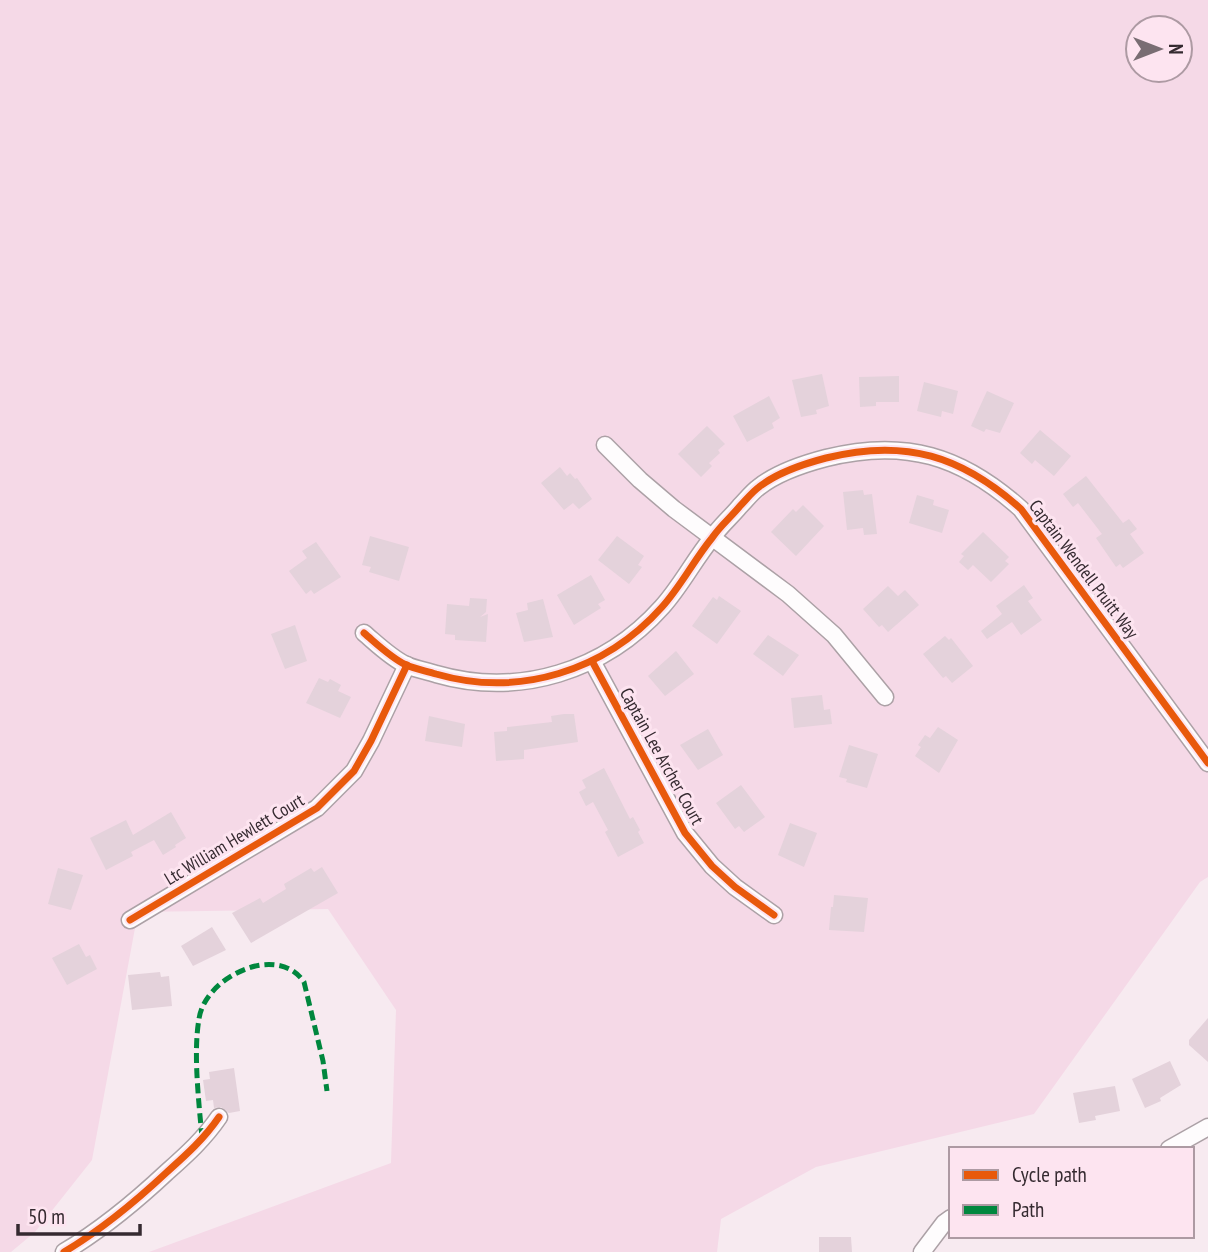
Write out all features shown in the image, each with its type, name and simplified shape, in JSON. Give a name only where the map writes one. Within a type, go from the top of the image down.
[{"type":"street","points":[[605,445],[674,509],[788,594],[834,635],[885,697]]},
{"type":"street","name":"Captain Wendell Pruitt Way","points":[[364,633],[407,665],[459,681],[504,684],[549,677],[592,661],[618,646],[662,607],[713,536],[758,487],[801,464],[845,453],[892,449],[932,456],[965,468],[996,486],[1021,509],[1208,763]]},
{"type":"street","name":"Captain Lee Archer Court","points":[[592,661],[685,833],[719,873],[774,915]]},
{"type":"street","name":"Ltc William Hewlett Court","points":[[130,920],[317,808],[354,771],[372,741],[407,665]]},
{"type":"street","points":[[64,1252],[109,1221],[152,1186],[199,1143],[219,1117]]},
{"type":"street","points":[[1173,1147],[1208,1127]]},
{"type":"street","points":[[922,1252],[949,1219]]},
{"type":"shaded area","points":[[0,0],[1208,0],[1208,877],[1200,882],[1034,1114],[816,1167],[721,1219],[717,1252],[149,1252],[391,1163],[396,1010],[328,909],[138,912],[92,1160],[35,1232],[11,1252],[0,1252]]},
{"type":"building","points":[[822,374],[829,406],[816,410],[817,414],[801,417],[792,380]]},
{"type":"building","points":[[899,376],[899,402],[876,402],[876,406],[860,407],[859,377]]},
{"type":"building","points":[[924,382],[958,391],[953,414],[942,411],[941,417],[917,411]]},
{"type":"building","points":[[987,391],[1014,403],[1000,433],[986,429],[984,432],[971,426]]},
{"type":"building","points":[[769,396],[780,418],[772,423],[774,428],[747,442],[733,416]]},
{"type":"building","points":[[707,426],[725,444],[709,463],[712,466],[701,477],[678,454]]},
{"type":"building","points":[[1040,430],[1071,456],[1054,476],[1035,460],[1032,464],[1020,453]]},
{"type":"building","points":[[560,467],[567,476],[570,473],[577,478],[592,499],[579,509],[573,503],[564,510],[541,483]]},
{"type":"building","points":[[1086,476],[1123,523],[1129,519],[1137,529],[1130,534],[1144,553],[1123,568],[1120,564],[1116,567],[1096,538],[1102,534],[1078,503],[1073,507],[1063,494]]},
{"type":"building","points":[[863,490],[864,495],[872,494],[877,534],[864,535],[863,528],[847,530],[843,492]]},
{"type":"building","points":[[917,495],[934,500],[933,505],[949,510],[942,533],[909,523]]},
{"type":"building","points":[[803,505],[824,526],[796,556],[771,532],[793,509],[796,512]]},
{"type":"building","points":[[983,532],[1009,557],[1005,561],[1009,564],[991,582],[973,565],[968,570],[959,562],[964,556],[961,554]]},
{"type":"building","points":[[370,536],[409,547],[399,581],[369,572],[371,567],[362,565]]},
{"type":"building","points":[[617,536],[644,556],[638,565],[642,567],[629,584],[598,560]]},
{"type":"building","points":[[316,542],[341,577],[314,594],[311,590],[306,594],[289,571],[307,558],[302,551]]},
{"type":"building","points":[[591,575],[605,600],[598,604],[601,608],[574,625],[557,595]]},
{"type":"building","points":[[1024,585],[1033,598],[1028,601],[1042,620],[1021,635],[1012,622],[987,639],[981,631],[1002,614],[996,606]]},
{"type":"building","points":[[888,586],[898,596],[905,590],[919,605],[888,632],[882,625],[879,627],[863,609]]},
{"type":"building","points":[[719,596],[741,611],[717,644],[692,626],[713,597],[717,600]]},
{"type":"building","points":[[470,598],[487,599],[486,612],[480,617],[488,614],[486,642],[455,640],[455,635],[445,634],[447,604],[469,606]]},
{"type":"building","points":[[543,599],[553,637],[524,642],[516,613],[528,610],[527,603]]},
{"type":"building","points":[[295,625],[307,661],[285,669],[271,634]]},
{"type":"building","points":[[768,635],[799,655],[783,676],[753,654]]},
{"type":"building","points":[[945,636],[949,640],[951,638],[973,666],[952,683],[946,676],[943,678],[923,654]]},
{"type":"building","points":[[676,651],[694,674],[665,696],[648,676]]},
{"type":"building","points":[[319,678],[328,682],[330,679],[341,685],[338,691],[351,697],[340,718],[306,703]]},
{"type":"building","points":[[822,695],[824,710],[830,709],[832,724],[794,728],[791,698]]},
{"type":"building","points":[[574,714],[578,742],[524,750],[524,759],[496,761],[494,732],[507,731],[507,727],[552,722],[551,716]]},
{"type":"building","points":[[429,716],[465,724],[462,747],[425,741]]},
{"type":"building","points":[[938,727],[958,740],[939,773],[915,756],[925,735],[930,738]]},
{"type":"building","points":[[708,729],[723,755],[698,770],[680,745]]},
{"type":"building","points":[[849,745],[878,754],[867,788],[839,777]]},
{"type":"building","points":[[604,768],[630,819],[633,817],[640,830],[638,832],[644,843],[618,857],[593,802],[586,806],[579,792],[586,788],[582,780]]},
{"type":"building","points":[[741,785],[765,817],[744,832],[739,826],[735,829],[716,803]]},
{"type":"building","points":[[171,812],[186,838],[175,845],[176,847],[163,855],[154,840],[131,852],[133,856],[106,870],[90,838],[126,820],[133,835]]},
{"type":"building","points":[[790,823],[817,833],[804,867],[778,855]]},
{"type":"building","points":[[322,867],[338,893],[251,943],[232,913],[260,898],[263,903],[286,889],[284,884],[311,868],[314,872]]},
{"type":"building","points":[[58,868],[83,875],[71,910],[48,904]]},
{"type":"building","points":[[834,895],[868,898],[864,932],[829,930]]},
{"type":"building","points":[[212,927],[226,950],[193,966],[181,946]]},
{"type":"building","points":[[79,944],[86,957],[90,955],[97,969],[67,985],[52,958]]},
{"type":"building","points":[[160,972],[161,977],[169,976],[172,1006],[132,1010],[128,975]]},
{"type":"building","points":[[1208,1018],[1208,1062],[1189,1045],[1189,1040]]},
{"type":"building","points":[[1170,1061],[1181,1085],[1160,1098],[1161,1101],[1145,1108],[1132,1079]]},
{"type":"building","points":[[234,1068],[240,1111],[229,1113],[221,1107],[214,1108],[213,1100],[206,1101],[203,1080],[210,1079],[209,1072]]},
{"type":"building","points":[[1115,1086],[1120,1111],[1095,1116],[1096,1120],[1079,1123],[1073,1093]]},
{"type":"building","points":[[819,1237],[851,1237],[852,1252],[819,1252]]},
{"type":"marked path","points":[[202,1138],[197,1062],[199,1019],[213,991],[240,971],[261,965],[279,966],[295,973],[304,982],[323,1061],[327,1091]]},
{"type":"cycle path","points":[[364,633],[406,665],[467,681],[498,683],[559,674],[614,648],[639,629],[669,599],[718,529],[766,482],[791,469],[826,458],[855,452],[907,451],[954,464],[977,476],[1021,509],[1208,763]]},
{"type":"cycle path","points":[[592,661],[685,833],[712,866],[735,887],[774,915]]},
{"type":"cycle path","points":[[130,920],[317,808],[354,771],[407,665]]},
{"type":"cycle path","points":[[64,1252],[143,1194],[194,1146],[219,1117]]}]
